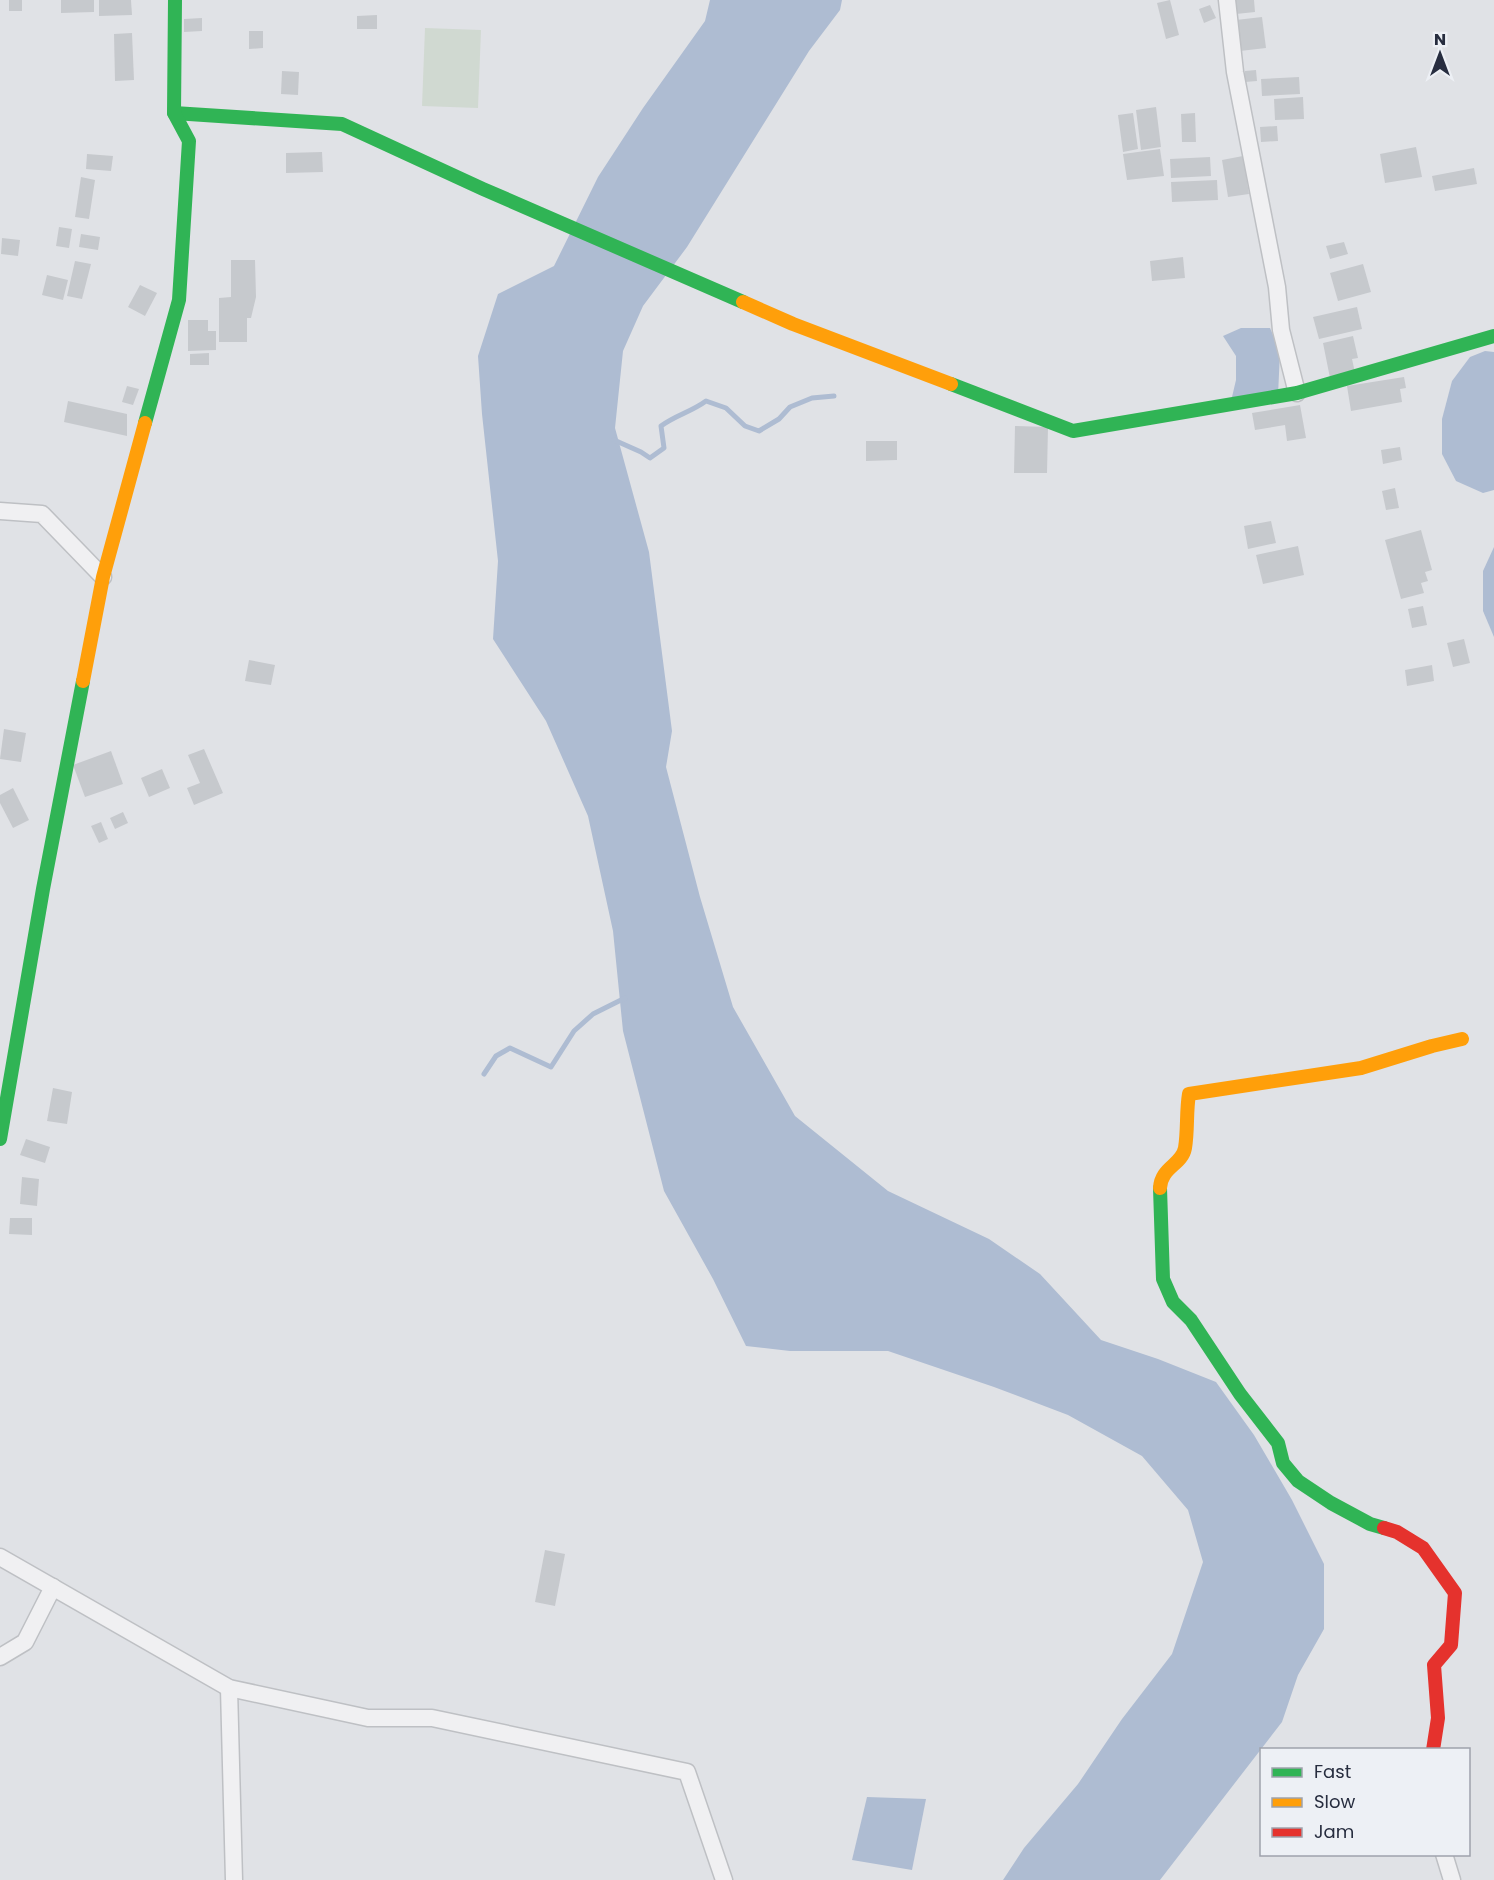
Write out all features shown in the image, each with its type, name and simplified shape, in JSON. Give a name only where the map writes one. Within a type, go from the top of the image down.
[{"type":"street","points":[[0,1139],[43,889],[103,577],[178,300],[189,141],[174,113],[175,0]]},
{"type":"street","points":[[1227,0],[1235,72],[1277,287],[1281,330],[1297,393]]},
{"type":"street","points":[[174,113],[342,124],[483,189],[793,324],[1073,431],[1297,393],[1494,336]]},
{"type":"street","points":[[0,511],[42,514],[103,577]]},
{"type":"street","points":[[1433,1748],[1438,1718],[1434,1665],[1450,1645],[1455,1593],[1423,1548],[1396,1532],[1370,1524],[1331,1503],[1298,1481],[1283,1463],[1278,1443],[1235,1386],[1191,1320],[1173,1302],[1164,1279],[1160,1184],[1165,1171],[1178,1161],[1185,1150],[1189,1094],[1361,1068],[1462,1039]]},
{"type":"street","points":[[0,1557],[229,1688],[368,1718],[432,1718],[687,1772],[723,1880]]},
{"type":"street","points":[[0,1657],[25,1642],[53,1587]]},
{"type":"street","points":[[229,1688],[234,1880]]},
{"type":"street","points":[[1445,1856],[1452,1880]]},
{"type":"shaded area","points":[[425,28],[481,30],[478,108],[422,106]]},
{"type":"water","points":[[710,0],[842,0],[840,10],[809,51],[687,247],[643,306],[623,351],[615,428],[649,552],[672,731],[666,767],[700,897],[733,1007],[795,1116],[888,1191],[989,1239],[1040,1274],[1101,1340],[1216,1382],[1254,1435],[1292,1500],[1324,1564],[1324,1629],[1298,1675],[1282,1722],[1160,1880],[1003,1880],[1024,1848],[1078,1784],[1122,1719],[1172,1654],[1203,1562],[1188,1510],[1142,1456],[1068,1415],[994,1387],[888,1351],[790,1351],[746,1346],[713,1279],[664,1191],[623,1031],[613,931],[588,816],[546,721],[493,639],[498,561],[478,356],[498,294],[554,266],[598,177],[643,108],[705,21]]},
{"type":"water","points":[[1241,328],[1270,328],[1280,351],[1278,396],[1232,397],[1236,380],[1236,356],[1223,336]]},
{"type":"water","points":[[1485,351],[1494,352],[1494,490],[1483,493],[1456,481],[1442,454],[1442,419],[1452,381],[1470,357]]},
{"type":"water","points":[[1494,547],[1494,637],[1483,611],[1483,571]]},
{"type":"water","points":[[867,1797],[926,1799],[912,1870],[852,1860]]},
{"type":"building","points":[[9,0],[22,0],[22,11],[9,11]]},
{"type":"building","points":[[61,0],[94,0],[94,12],[61,13]]},
{"type":"building","points":[[99,0],[131,0],[132,15],[99,16]]},
{"type":"building","points":[[1170,0],[1179,35],[1166,39],[1157,3]]},
{"type":"building","points":[[1235,0],[1254,0],[1255,12],[1236,14]]},
{"type":"building","points":[[1210,5],[1216,18],[1204,23],[1199,9]]},
{"type":"building","points":[[377,15],[377,29],[357,29],[357,16]]},
{"type":"building","points":[[1262,17],[1266,48],[1240,51],[1236,20]]},
{"type":"building","points":[[202,18],[202,31],[184,32],[184,19]]},
{"type":"building","points":[[249,31],[263,31],[263,48],[249,49]]},
{"type":"building","points":[[132,33],[134,80],[115,81],[114,34]]},
{"type":"building","points":[[1256,70],[1257,81],[1245,82],[1245,71]]},
{"type":"building","points":[[282,71],[299,72],[298,95],[281,94]]},
{"type":"building","points":[[1299,77],[1300,94],[1262,96],[1261,79]]},
{"type":"building","points":[[1303,97],[1304,119],[1275,120],[1274,99]]},
{"type":"building","points":[[1156,107],[1161,147],[1141,150],[1136,110]]},
{"type":"building","points":[[1133,113],[1138,149],[1123,152],[1118,115]]},
{"type":"building","points":[[1195,113],[1196,142],[1182,142],[1181,114]]},
{"type":"building","points":[[1277,126],[1278,141],[1261,142],[1260,127]]},
{"type":"building","points":[[1416,147],[1422,177],[1385,183],[1380,154]]},
{"type":"building","points":[[1160,149],[1164,176],[1127,180],[1123,154]]},
{"type":"building","points":[[322,152],[323,172],[286,173],[286,153]]},
{"type":"building","points":[[87,154],[113,156],[111,171],[86,169]]},
{"type":"building","points":[[1243,156],[1249,194],[1228,197],[1222,160]]},
{"type":"building","points":[[1210,157],[1211,176],[1171,178],[1170,159]]},
{"type":"building","points":[[1474,168],[1477,184],[1435,191],[1432,176]]},
{"type":"building","points":[[81,177],[95,180],[89,219],[75,217]]},
{"type":"building","points":[[1217,180],[1218,200],[1172,202],[1171,182]]},
{"type":"building","points":[[59,227],[72,229],[69,248],[56,246]]},
{"type":"building","points":[[81,234],[100,237],[98,250],[79,247]]},
{"type":"building","points":[[2,238],[20,240],[18,256],[1,254]]},
{"type":"building","points":[[1344,242],[1348,254],[1330,259],[1326,246]]},
{"type":"building","points":[[1183,257],[1185,278],[1152,281],[1150,261]]},
{"type":"building","points":[[231,260],[255,260],[256,297],[251,318],[247,318],[247,342],[219,342],[219,298],[231,297]]},
{"type":"building","points":[[75,261],[91,264],[82,299],[67,296]]},
{"type":"building","points":[[1363,264],[1371,292],[1338,301],[1330,273]]},
{"type":"building","points":[[47,275],[68,280],[63,300],[42,295]]},
{"type":"building","points":[[140,285],[157,293],[145,316],[128,307]]},
{"type":"building","points":[[1357,307],[1362,329],[1319,339],[1313,317]]},
{"type":"building","points":[[188,320],[208,320],[208,331],[216,331],[216,350],[188,351]]},
{"type":"building","points":[[1353,336],[1358,358],[1352,359],[1356,377],[1331,383],[1323,343]]},
{"type":"building","points":[[209,353],[209,365],[190,365],[190,354]]},
{"type":"building","points":[[1404,377],[1406,388],[1400,389],[1402,402],[1351,411],[1347,386]]},
{"type":"building","points":[[127,386],[139,389],[133,405],[122,402]]},
{"type":"building","points":[[68,401],[127,414],[127,436],[64,422]]},
{"type":"building","points":[[1300,405],[1306,438],[1287,441],[1285,425],[1255,430],[1252,413]]},
{"type":"building","points":[[1015,426],[1048,427],[1047,473],[1014,473]]},
{"type":"building","points":[[866,441],[897,441],[897,460],[866,461]]},
{"type":"building","points":[[1400,447],[1402,460],[1383,464],[1381,450]]},
{"type":"building","points":[[1395,488],[1399,508],[1386,510],[1382,491]]},
{"type":"building","points":[[1271,521],[1276,543],[1248,549],[1244,526]]},
{"type":"building","points":[[1421,530],[1432,570],[1425,572],[1428,581],[1421,583],[1424,593],[1401,599],[1385,540]]},
{"type":"building","points":[[1298,546],[1304,575],[1263,584],[1256,555]]},
{"type":"building","points":[[1423,606],[1427,625],[1412,628],[1408,609]]},
{"type":"building","points":[[1464,639],[1470,663],[1453,667],[1447,643]]},
{"type":"building","points":[[249,660],[275,665],[271,685],[245,681]]},
{"type":"building","points":[[1432,665],[1434,681],[1407,686],[1405,670]]},
{"type":"building","points":[[4,729],[26,733],[21,762],[0,759]]},
{"type":"building","points":[[204,749],[223,793],[194,805],[187,788],[200,783],[188,755]]},
{"type":"building","points":[[111,751],[123,784],[85,797],[73,765]]},
{"type":"building","points":[[162,769],[170,788],[149,797],[141,778]]},
{"type":"building","points":[[13,788],[29,820],[13,828],[0,803],[0,795]]},
{"type":"building","points":[[123,812],[128,823],[115,829],[110,818]]},
{"type":"building","points":[[101,822],[108,839],[99,843],[91,826]]},
{"type":"building","points":[[53,1088],[72,1092],[67,1124],[47,1121]]},
{"type":"building","points":[[26,1139],[50,1147],[45,1163],[20,1155]]},
{"type":"building","points":[[22,1177],[39,1179],[37,1206],[20,1204]]},
{"type":"building","points":[[10,1218],[32,1218],[32,1235],[9,1234]]},
{"type":"building","points":[[545,1550],[565,1554],[555,1606],[535,1602]]},
{"type":"waterway","points":[[614,440],[650,458],[664,448],[661,426],[706,401],[726,408],[745,426],[759,431],[779,419],[790,407],[812,398],[834,396]]},
{"type":"waterway","points":[[484,1074],[496,1056],[510,1048],[551,1067],[574,1031],[593,1014],[625,998]]},
{"type":"traffic: fast","points":[[145,423],[179,300],[189,141],[174,113],[175,0]]},
{"type":"traffic: fast","points":[[174,113],[342,124],[483,189],[743,302]]},
{"type":"traffic: fast","points":[[951,384],[1073,431],[1297,393],[1494,336]]},
{"type":"traffic: fast","points":[[0,1139],[43,889],[83,681]]},
{"type":"traffic: fast","points":[[1160,1188],[1163,1279],[1173,1302],[1191,1320],[1240,1394],[1278,1443],[1283,1463],[1298,1481],[1331,1503],[1370,1524],[1384,1528]]},
{"type":"traffic: slow","points":[[743,302],[793,324],[951,384]]},
{"type":"traffic: slow","points":[[83,681],[103,577],[145,423]]},
{"type":"traffic: slow","points":[[1160,1188],[1164,1175],[1180,1158],[1185,1148],[1189,1094],[1361,1068],[1462,1039]]},
{"type":"traffic: jam","points":[[1384,1528],[1397,1532],[1423,1548],[1455,1593],[1451,1645],[1434,1665],[1438,1718],[1433,1748]]}]
